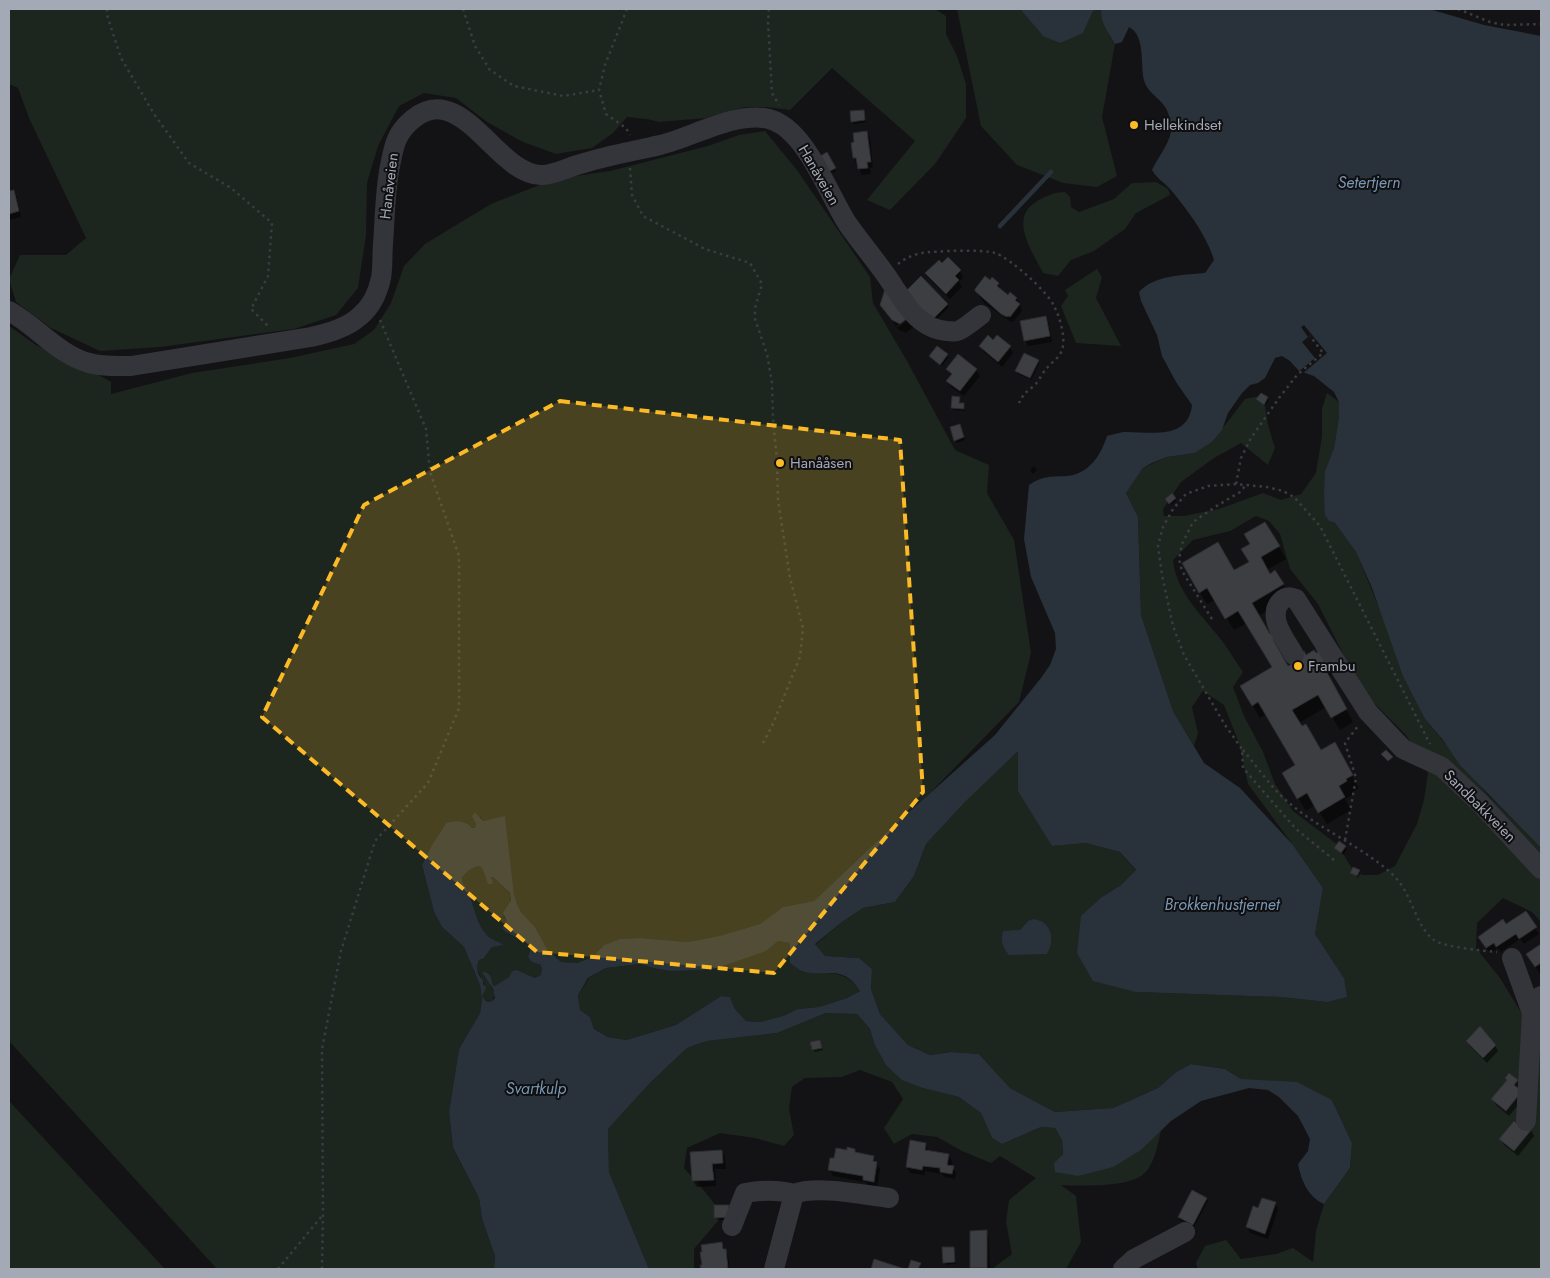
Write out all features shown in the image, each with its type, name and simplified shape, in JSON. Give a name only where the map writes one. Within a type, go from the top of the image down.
[{"type":"street","name":"Hanåveien","points":[[9,311],[66,354],[89,364],[108,366],[131,366],[283,342],[329,332],[346,325],[361,316],[372,302],[381,277],[386,185],[395,142],[403,129],[415,117],[428,110],[443,109],[465,120],[515,164],[527,171],[540,175],[557,172],[602,157],[671,142],[742,119],[760,118],[775,121],[797,137],[803,145],[846,220],[909,308],[922,322],[934,330],[957,332],[981,315]]},
{"type":"street","name":"Sandbakkveien","points":[[1294,655],[1276,621],[1275,612],[1279,603],[1284,598],[1290,597],[1296,599],[1368,712],[1403,749],[1442,767],[1480,803],[1541,869]]},
{"type":"street","points":[[1512,958],[1537,1004],[1526,1121]]},
{"type":"street","points":[[732,1226],[745,1194],[764,1190],[782,1190],[794,1194],[804,1190],[818,1190],[889,1198]]},
{"type":"street","points":[[774,1269],[794,1194]]},
{"type":"street","points":[[1123,1269],[1134,1259],[1186,1232]]},
{"type":"path","points":[[107,9],[107,15],[121,58],[154,114],[189,163],[231,188],[272,223],[268,276],[251,309],[283,342]]},
{"type":"path","points":[[463,9],[475,46],[490,70],[514,86],[563,96],[599,90]]},
{"type":"path","points":[[627,9],[605,65],[599,90],[606,114],[626,128],[632,139],[630,152],[632,195],[643,216],[705,249],[750,262],[762,284],[755,308],[755,318],[766,354],[772,383],[778,500],[790,578],[803,628],[800,657],[772,726],[763,743]]},
{"type":"path","points":[[769,9],[772,93],[784,116],[782,125]]},
{"type":"path","points":[[1458,9],[1490,22],[1504,25],[1541,24]]},
{"type":"path","points":[[887,276],[904,258],[923,253],[952,251],[993,252],[1006,257],[1025,273],[1054,305],[1064,338],[1062,351],[1034,386],[1025,391],[1019,403]]},
{"type":"path","points":[[322,1269],[322,1049],[341,951],[375,841],[428,783],[459,708],[459,556],[430,472],[426,429],[372,302]]},
{"type":"path","points":[[1236,484],[1241,458],[1251,438],[1298,375],[1323,352],[1310,336]]},
{"type":"path","points":[[1212,619],[1182,571],[1179,560],[1182,544],[1193,522],[1240,492],[1246,485]]},
{"type":"path","points":[[1345,840],[1356,778],[1345,743],[1368,712]]},
{"type":"path","points":[[1242,748],[1276,790],[1293,807],[1383,866],[1397,879],[1408,894],[1422,925],[1433,940],[1446,945],[1506,953],[1512,958]]},
{"type":"path","points":[[278,1269],[323,1215]]},
{"type":"highlighted area","points":[[560,401],[900,440],[923,792],[774,973],[537,952],[262,717],[364,505]]},
{"type":"shaded area","points":[[9,9],[935,9],[946,16],[946,34],[957,56],[966,84],[966,118],[935,164],[890,210],[867,200],[915,141],[832,68],[790,110],[745,107],[706,118],[659,122],[627,117],[613,133],[592,148],[556,154],[523,142],[487,122],[456,98],[424,93],[399,106],[378,146],[367,183],[366,235],[358,288],[336,315],[294,329],[160,347],[100,351],[51,328],[16,302],[9,279],[20,255],[66,255],[86,238],[29,118],[18,88],[9,84]]},
{"type":"shaded area","points":[[957,9],[1020,9],[1043,36],[1083,33],[1093,11],[1101,9],[1103,23],[1115,44],[1102,117],[1117,176],[1097,187],[1063,183],[1017,165],[981,126]]},
{"type":"shaded area","points":[[765,131],[797,170],[870,277],[873,303],[955,450],[989,465],[987,493],[1014,540],[1031,653],[1019,702],[930,793],[814,901],[783,907],[760,924],[719,936],[688,942],[640,938],[620,939],[604,945],[592,957],[577,963],[561,962],[547,949],[535,927],[521,912],[517,904],[514,894],[505,817],[483,821],[480,816],[475,828],[446,823],[422,865],[434,912],[442,927],[464,947],[480,985],[482,1000],[480,1013],[459,1049],[449,1112],[453,1149],[479,1198],[482,1219],[495,1256],[494,1269],[217,1269],[9,1041],[9,326],[36,345],[111,382],[111,394],[192,373],[290,358],[354,344],[374,330],[391,303],[404,266],[425,244],[491,204],[555,179],[610,171],[708,146],[739,135]]},
{"type":"shaded area","points":[[1156,182],[1168,189],[1170,195],[1136,213],[1125,229],[1094,251],[1071,260],[1058,276],[1043,273],[1028,245],[1023,225],[1025,215],[1030,207],[1049,195],[1065,192],[1070,197],[1071,207],[1079,212],[1114,199],[1132,183]]},
{"type":"shaded area","points":[[1097,269],[1102,277],[1096,298],[1121,346],[1076,343],[1061,306],[1068,296],[1065,290]]},
{"type":"shaded area","points":[[1327,393],[1339,402],[1339,417],[1334,448],[1325,471],[1329,521],[1335,523],[1356,552],[1425,719],[1487,794],[1541,848],[1541,922],[1532,912],[1503,898],[1477,923],[1476,948],[1500,978],[1522,1014],[1540,1037],[1541,1035],[1541,1269],[1198,1269],[1196,1263],[1205,1246],[1226,1240],[1241,1259],[1276,1254],[1293,1248],[1313,1262],[1316,1231],[1324,1204],[1350,1168],[1352,1143],[1332,1100],[1241,1079],[1225,1069],[1191,1064],[1176,1072],[1158,1088],[1113,1108],[1055,1112],[1010,1088],[979,1054],[951,1052],[930,1055],[908,1045],[880,1014],[871,989],[872,969],[859,958],[825,956],[815,945],[842,922],[863,908],[895,902],[914,876],[926,844],[965,802],[1018,750],[1052,846],[1086,843],[1120,852],[1136,871],[1121,885],[1102,897],[1136,992],[1281,997],[1327,1002],[1344,978],[1315,934],[1323,888],[1248,784],[1239,743],[1224,705],[1203,691],[1192,707],[1198,733],[1194,746],[1173,711],[1141,615],[1138,517],[1126,493],[1143,468],[1167,457],[1195,453],[1212,442],[1245,399],[1260,396],[1265,406],[1275,448],[1268,465],[1241,443],[1214,458],[1181,482],[1163,509],[1164,516],[1184,516],[1219,509],[1263,493],[1281,500],[1301,494],[1316,473],[1322,436],[1322,409]],"holes":[[[1256,516],[1269,521],[1280,534],[1290,569],[1318,604],[1361,690],[1406,735],[1428,773],[1424,800],[1417,824],[1395,866],[1378,875],[1362,875],[1351,867],[1338,845],[1293,811],[1275,784],[1263,752],[1244,716],[1233,687],[1243,672],[1223,642],[1185,594],[1175,572],[1173,560],[1193,540],[1230,531]],[[1028,921],[1047,954],[1027,954],[1020,930]]]},
{"type":"shaded area","points":[[479,866],[482,868],[486,879],[493,882],[491,879],[493,877],[510,894],[503,917],[507,921],[508,934],[527,941],[531,947],[528,957],[543,968],[541,976],[535,978],[517,970],[513,971],[509,977],[495,987],[492,980],[487,978],[495,995],[492,1001],[488,1002],[483,997],[482,992],[486,989],[477,966],[479,960],[485,957],[492,947],[502,944],[484,931],[478,921],[463,881],[462,877],[466,873]]},
{"type":"shaded area","points":[[777,941],[790,943],[791,952],[814,973],[840,975],[851,980],[860,991],[847,998],[819,1007],[798,1009],[783,1016],[760,1022],[746,1021],[735,1009],[730,997],[721,996],[676,1025],[626,1040],[608,1037],[594,1029],[590,1017],[580,1010],[578,995],[589,978],[606,968],[640,964],[653,968],[766,951]]},
{"type":"shaded area","points":[[826,1013],[857,1014],[870,1029],[874,1043],[924,1088],[959,1097],[981,1113],[992,1138],[1002,1144],[1041,1127],[1055,1128],[1062,1140],[1063,1154],[1054,1163],[1141,1150],[1161,1130],[1152,1162],[1141,1176],[1134,1180],[1102,1185],[1061,1185],[1076,1196],[1081,1242],[1066,1269],[992,1269],[1012,1254],[1006,1222],[1009,1200],[1036,1178],[1000,1156],[991,1163],[962,1151],[937,1137],[912,1134],[894,1144],[884,1128],[903,1099],[892,1082],[860,1070],[842,1077],[805,1078],[792,1087],[789,1109],[794,1135],[784,1146],[755,1138],[720,1133],[687,1148],[684,1168],[723,1215],[694,1249],[694,1269],[649,1269],[609,1172],[608,1129],[650,1083],[687,1048],[707,1041],[777,1033]]},
{"type":"shaded area","points":[[9,1101],[165,1269],[9,1269]]},
{"type":"water","points":[[1020,9],[1101,9],[1093,11],[1083,33],[1060,43],[1043,36]]},
{"type":"water","points":[[1101,9],[1429,9],[1484,25],[1541,36],[1541,848],[1460,765],[1443,740],[1425,719],[1403,676],[1372,588],[1356,552],[1335,523],[1329,521],[1325,515],[1325,471],[1334,448],[1339,417],[1339,402],[1334,392],[1314,376],[1299,371],[1290,361],[1282,356],[1275,358],[1265,378],[1258,383],[1250,385],[1242,393],[1228,413],[1222,430],[1212,442],[1195,453],[1167,457],[1143,468],[1126,493],[1138,517],[1141,615],[1173,711],[1204,763],[1240,788],[1293,845],[1323,888],[1315,934],[1344,978],[1347,997],[1327,1002],[1281,997],[1136,992],[1093,981],[1077,953],[1081,916],[1102,897],[1121,885],[1136,870],[1120,852],[1086,843],[1052,846],[1018,791],[1018,751],[965,802],[926,844],[914,876],[895,902],[863,908],[815,944],[825,956],[859,958],[872,969],[871,989],[880,1014],[908,1045],[930,1055],[951,1052],[979,1054],[1010,1088],[1055,1112],[1113,1108],[1158,1088],[1176,1072],[1191,1064],[1225,1069],[1241,1079],[1297,1082],[1332,1100],[1352,1143],[1350,1168],[1324,1204],[1318,1201],[1306,1187],[1298,1164],[1308,1151],[1310,1139],[1298,1116],[1279,1097],[1268,1090],[1249,1088],[1201,1101],[1171,1121],[1141,1150],[1113,1167],[1078,1176],[1055,1172],[1054,1163],[1063,1154],[1062,1140],[1055,1128],[1041,1127],[1002,1144],[992,1138],[981,1113],[959,1097],[923,1088],[902,1080],[886,1065],[874,1043],[870,1029],[857,1014],[826,1013],[777,1033],[707,1041],[687,1048],[650,1083],[608,1129],[609,1172],[649,1269],[494,1269],[495,1256],[482,1219],[479,1198],[453,1148],[449,1112],[459,1049],[480,1013],[482,1000],[480,985],[464,947],[442,927],[434,912],[422,865],[446,823],[460,822],[475,828],[476,824],[472,816],[475,812],[483,821],[505,816],[514,894],[517,904],[521,912],[535,927],[547,949],[561,962],[577,963],[592,957],[604,945],[620,939],[640,938],[688,942],[719,936],[760,924],[783,907],[814,901],[889,830],[995,735],[1050,665],[1056,649],[1055,633],[1031,577],[1024,539],[1029,485],[1043,478],[1067,476],[1082,472],[1098,456],[1107,436],[1123,432],[1155,433],[1175,430],[1183,425],[1189,417],[1192,405],[1176,382],[1162,356],[1157,335],[1141,301],[1139,292],[1145,286],[1161,279],[1179,275],[1205,273],[1214,260],[1211,250],[1190,215],[1171,190],[1152,170],[1170,137],[1170,121],[1166,108],[1145,83],[1138,37],[1135,31],[1129,27],[1122,42],[1115,44],[1105,27]],"holes":[[[479,866],[482,868],[488,884],[492,884],[491,878],[493,877],[510,893],[511,900],[503,913],[507,921],[502,928],[528,944],[531,947],[528,957],[536,964],[540,964],[542,968],[541,975],[535,978],[517,970],[512,971],[509,977],[495,986],[493,986],[489,974],[482,972],[493,989],[495,998],[488,1002],[483,996],[486,987],[478,973],[478,963],[492,947],[503,945],[484,931],[478,921],[463,881],[462,877],[466,873]],[[778,941],[790,943],[790,963],[800,970],[808,973],[831,973],[846,976],[860,991],[847,998],[819,1007],[798,1009],[783,1016],[760,1022],[746,1021],[735,1009],[730,997],[721,996],[676,1025],[626,1040],[608,1037],[594,1029],[590,1017],[580,1010],[578,995],[588,978],[606,968],[640,964],[672,971],[714,969],[766,951]]]},
{"type":"water","points":[[1034,919],[1044,923],[1050,931],[1051,943],[1047,954],[1009,955],[1003,944],[1003,931],[1020,930],[1028,921]]},
{"type":"pier","points":[[1304,325],[1327,353],[1301,375],[1297,373],[1315,358],[1302,342],[1308,337],[1301,327]]},
{"type":"building","points":[[864,110],[865,120],[851,122],[850,111]]},
{"type":"building","points":[[867,131],[871,162],[867,162],[868,168],[858,169],[856,158],[853,158],[851,143],[854,142],[853,133]]},
{"type":"building","points":[[827,152],[836,168],[826,173],[817,158]]},
{"type":"building","points":[[14,190],[19,211],[9,214],[9,191]]},
{"type":"building","points":[[948,257],[961,270],[955,276],[959,280],[946,294],[925,273],[939,260],[942,263]]},
{"type":"building","points":[[921,276],[948,304],[931,321],[903,294]]},
{"type":"building","points":[[985,276],[990,280],[992,277],[999,283],[997,286],[1008,295],[1010,292],[1017,298],[1015,300],[1020,304],[1010,317],[1001,314],[975,291]]},
{"type":"building","points":[[886,286],[909,317],[900,324],[892,320],[880,305]]},
{"type":"building","points":[[1046,316],[1050,336],[1024,341],[1020,321]]},
{"type":"building","points":[[988,335],[993,340],[997,335],[1011,346],[998,362],[979,346]]},
{"type":"building","points":[[937,346],[948,354],[940,365],[929,356]]},
{"type":"building","points":[[1024,353],[1039,360],[1030,378],[1015,371]]},
{"type":"building","points":[[958,354],[977,369],[960,391],[946,381],[952,374],[946,369]]},
{"type":"building","points":[[1261,393],[1268,397],[1264,405],[1256,399]]},
{"type":"building","points":[[952,396],[960,397],[959,403],[964,403],[964,409],[951,408]]},
{"type":"building","points":[[960,424],[964,437],[954,441],[950,427]]},
{"type":"building","points":[[1172,493],[1176,498],[1169,504],[1165,499]]},
{"type":"building","name":"Frambu","points":[[1265,522],[1280,546],[1261,557],[1270,574],[1275,570],[1284,584],[1252,603],[1270,634],[1273,632],[1274,641],[1288,666],[1295,662],[1292,658],[1304,651],[1306,655],[1314,650],[1316,653],[1318,652],[1316,649],[1320,647],[1328,660],[1322,663],[1347,709],[1331,718],[1318,695],[1292,710],[1302,726],[1306,724],[1321,750],[1335,742],[1353,775],[1339,786],[1345,797],[1318,813],[1307,793],[1297,799],[1282,773],[1295,765],[1258,702],[1252,706],[1240,686],[1272,667],[1238,611],[1225,619],[1207,588],[1199,593],[1182,563],[1218,542],[1234,570],[1249,562],[1241,549],[1250,544],[1244,534]]},
{"type":"building","points":[[1386,750],[1393,757],[1388,761],[1381,754]]},
{"type":"building","points":[[1339,841],[1346,846],[1341,853],[1334,848]]},
{"type":"building","points":[[1353,867],[1360,870],[1357,876],[1350,873]]},
{"type":"building","points":[[1526,911],[1537,927],[1519,939],[1516,934],[1496,947],[1494,943],[1486,948],[1478,937],[1503,919],[1506,924]]},
{"type":"building","points":[[1541,944],[1541,963],[1535,967],[1526,954]]},
{"type":"building","points":[[1480,1026],[1496,1045],[1483,1058],[1466,1041]]},
{"type":"building","points":[[820,1040],[822,1048],[812,1050],[810,1042]]},
{"type":"building","points":[[1509,1073],[1518,1080],[1514,1085],[1522,1091],[1506,1111],[1491,1099],[1507,1080],[1505,1078]]},
{"type":"building","points":[[1519,1119],[1532,1129],[1514,1151],[1499,1139],[1514,1121],[1516,1123]]},
{"type":"building","points":[[910,1140],[926,1143],[925,1150],[949,1154],[947,1165],[954,1166],[952,1174],[940,1172],[940,1168],[923,1166],[922,1170],[906,1167]]},
{"type":"building","points":[[847,1147],[855,1149],[855,1152],[874,1156],[873,1161],[877,1162],[874,1182],[863,1180],[863,1176],[828,1170],[830,1158],[834,1158],[836,1148],[847,1150]]},
{"type":"building","points":[[722,1150],[723,1163],[712,1164],[714,1180],[692,1181],[690,1152]]},
{"type":"building","points":[[1192,1190],[1207,1198],[1193,1225],[1178,1217]]},
{"type":"building","points":[[1262,1198],[1276,1202],[1265,1234],[1246,1227],[1253,1206],[1258,1208]]},
{"type":"building","points":[[714,1205],[729,1205],[729,1217],[714,1218]]},
{"type":"building","points":[[987,1230],[987,1268],[970,1268],[970,1231]]},
{"type":"building","points":[[722,1242],[723,1249],[726,1249],[728,1269],[701,1269],[701,1245]]},
{"type":"building","points":[[942,1247],[954,1247],[955,1262],[943,1263]]},
{"type":"building","points":[[874,1259],[905,1269],[871,1269]]},
{"type":"building","points":[[911,1260],[921,1263],[918,1269],[908,1269]]},
{"type":"waterway","points":[[1000,226],[1051,172]]},
{"type":"place","name":"Hellekindset","points":[[1134,125]]},
{"type":"place","name":"Hanååsen","points":[[780,463]]},
{"type":"place","name":"Frambu","points":[[1298,666]]},
{"type":"water label","name":"Setertjern","points":[[1369,182]]},
{"type":"water label","name":"Brokkenhustjernet","points":[[1222,904]]},
{"type":"water label","name":"Svartkulp","points":[[536,1088]]}]
